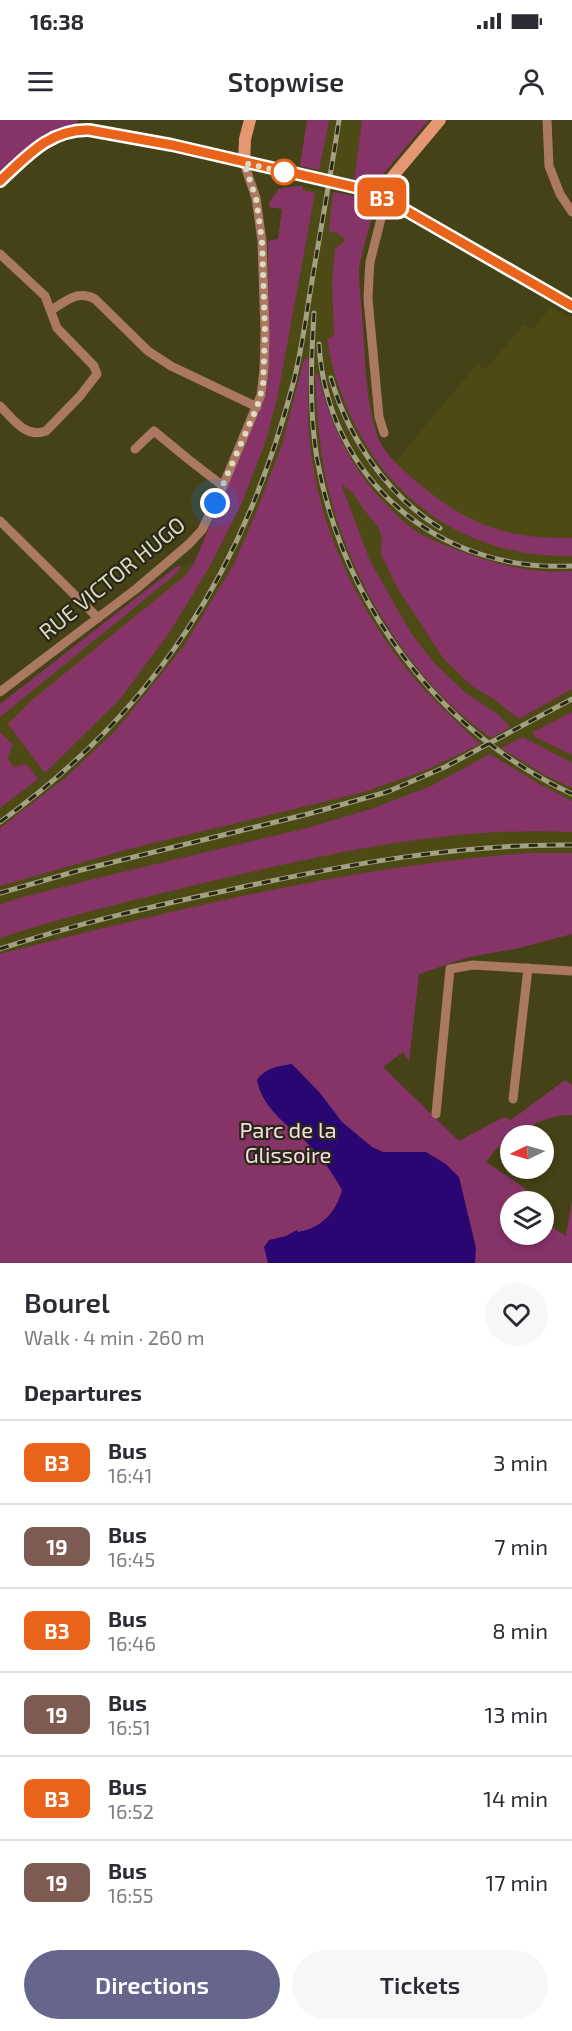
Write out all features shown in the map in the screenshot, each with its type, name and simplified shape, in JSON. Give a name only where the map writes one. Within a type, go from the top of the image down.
[{"type":"street","points":[[244,163],[245,139],[250,120]]},
{"type":"street","points":[[384,433],[379,417],[368,299],[370,262],[393,176],[440,120]]},
{"type":"street","points":[[547,120],[549,166],[560,194],[572,212]]},
{"type":"street","points":[[0,180],[47,140],[77,129],[172,145],[359,188],[386,199],[572,306]]},
{"type":"street","name":"RUE VICTOR HUGO","points":[[0,692],[136,589],[196,536],[207,520],[223,486],[257,407],[263,386],[265,332],[262,241],[256,198],[244,163]]},
{"type":"street","points":[[0,254],[45,297],[57,328],[97,369],[95,380],[46,431],[39,434],[31,433],[21,427],[0,406]]},
{"type":"street","points":[[51,310],[72,296],[88,295],[95,299],[148,351],[163,361],[257,407]]},
{"type":"street","points":[[135,449],[154,430],[223,486]]},
{"type":"street","points":[[0,521],[98,618]]},
{"type":"street","points":[[436,1114],[450,969],[473,965],[572,971]]},
{"type":"street","points":[[513,1099],[528,968]]},
{"type":"shaded area","points":[[307,120],[362,120],[354,181],[319,173],[319,169],[300,166]]},
{"type":"shaded area","points":[[295,186],[359,197],[371,202],[373,213],[359,271],[366,375],[378,439],[395,462],[477,364],[485,370],[524,324],[532,330],[551,307],[572,319],[572,934],[515,949],[469,957],[0,1128],[0,704],[176,567],[194,563],[266,395],[269,369],[268,241],[278,239],[282,209],[269,207],[270,201],[279,189]]},
{"type":"shaded area","points":[[292,1064],[320,1093],[342,1122],[372,1147],[383,1152],[426,1152],[446,1164],[459,1177],[476,1248],[475,1263],[268,1263],[264,1247],[269,1240],[286,1236],[297,1230],[298,1232],[307,1230],[321,1223],[332,1212],[342,1190],[323,1160],[273,1111],[259,1089],[257,1080],[264,1073]]},
{"type":"green space","points":[[0,120],[78,120],[76,125],[43,135],[0,173]]},
{"type":"green space","points":[[307,120],[329,120],[319,170],[300,166]]},
{"type":"green space","points":[[362,120],[429,120],[374,185],[354,181]]},
{"type":"green space","points":[[303,186],[303,190],[315,193],[277,399],[266,440],[242,503],[210,566],[169,633],[120,699],[45,773],[8,724],[32,700],[186,575],[194,563],[266,395],[269,369],[268,241],[278,239],[282,209],[269,207],[270,201],[279,189]]},
{"type":"green space","points":[[333,192],[371,202],[371,219],[361,255],[359,280],[371,414],[385,451],[430,493],[467,517],[504,531],[547,538],[572,538],[572,556],[524,553],[481,541],[442,522],[408,496],[379,464],[356,427],[338,385],[327,340],[334,335],[332,280],[335,249],[346,240],[337,233],[329,231]]},
{"type":"green space","points":[[304,359],[309,359],[309,434],[318,490],[337,551],[350,580],[401,662],[428,694],[480,744],[424,771],[364,792],[129,849],[0,886],[0,828],[64,779],[116,730],[184,646],[234,564],[282,445]]},
{"type":"green space","points":[[315,374],[318,374],[334,425],[349,456],[381,499],[411,527],[422,535],[443,544],[500,564],[536,571],[572,571],[572,689],[519,719],[472,686],[443,658],[398,589],[381,554],[382,539],[379,528],[353,493],[341,484],[370,561],[411,633],[434,663],[467,694],[499,715],[510,727],[491,738],[455,709],[414,663],[379,613],[364,586],[340,529],[324,469]]},
{"type":"green space","points":[[181,566],[177,573],[0,717],[0,704],[176,567]]},
{"type":"green space","points":[[572,712],[572,755],[535,737],[533,732]]},
{"type":"green space","points":[[0,732],[13,745],[7,758],[14,767],[27,764],[38,779],[0,808]]},
{"type":"green space","points":[[523,737],[572,763],[572,788],[543,774],[501,748]]},
{"type":"green space","points":[[490,754],[572,801],[572,832],[483,833],[395,843],[351,851],[137,899],[0,938],[0,905],[110,875],[307,828],[371,809],[431,786]]},
{"type":"green space","name":"Parc de la Glissoire","points":[[530,853],[572,853],[572,934],[515,949],[469,957],[419,974],[409,1061],[403,1052],[383,1067],[459,1141],[504,1117],[511,1120],[565,1080],[572,1085],[572,1115],[557,1116],[534,1125],[500,1125],[500,1146],[486,1162],[500,1171],[500,1179],[511,1179],[526,1189],[526,1191],[500,1191],[500,1245],[554,1245],[554,1228],[566,1236],[572,1200],[572,1263],[0,1263],[0,954],[131,921],[263,892],[329,879],[463,859]]},
{"type":"railway","points":[[0,822],[56,778],[105,732],[149,683],[187,630],[220,574],[249,515],[273,451],[293,384],[339,120]]},
{"type":"railway","points":[[314,313],[312,404],[317,459],[330,512],[349,564],[374,612],[404,657],[439,699],[479,735],[524,767],[572,794]]},
{"type":"railway","points":[[319,344],[327,393],[343,437],[367,475],[399,508],[436,534],[477,553],[523,564],[572,566]]},
{"type":"railway","points":[[331,378],[348,422],[372,463],[403,499],[440,528]]},
{"type":"railway","points":[[0,893],[77,871],[308,814],[387,792],[445,767],[572,699]]},
{"type":"railway","points":[[0,949],[118,915],[321,871],[445,852],[572,845]]},
{"type":"bus line","name":"B3","points":[[0,181],[39,145],[58,135],[77,129],[172,145],[372,192],[572,306]]},
{"type":"route","points":[[215,503],[257,407],[263,386],[265,332],[262,241],[256,198],[244,163],[284,172]]}]
